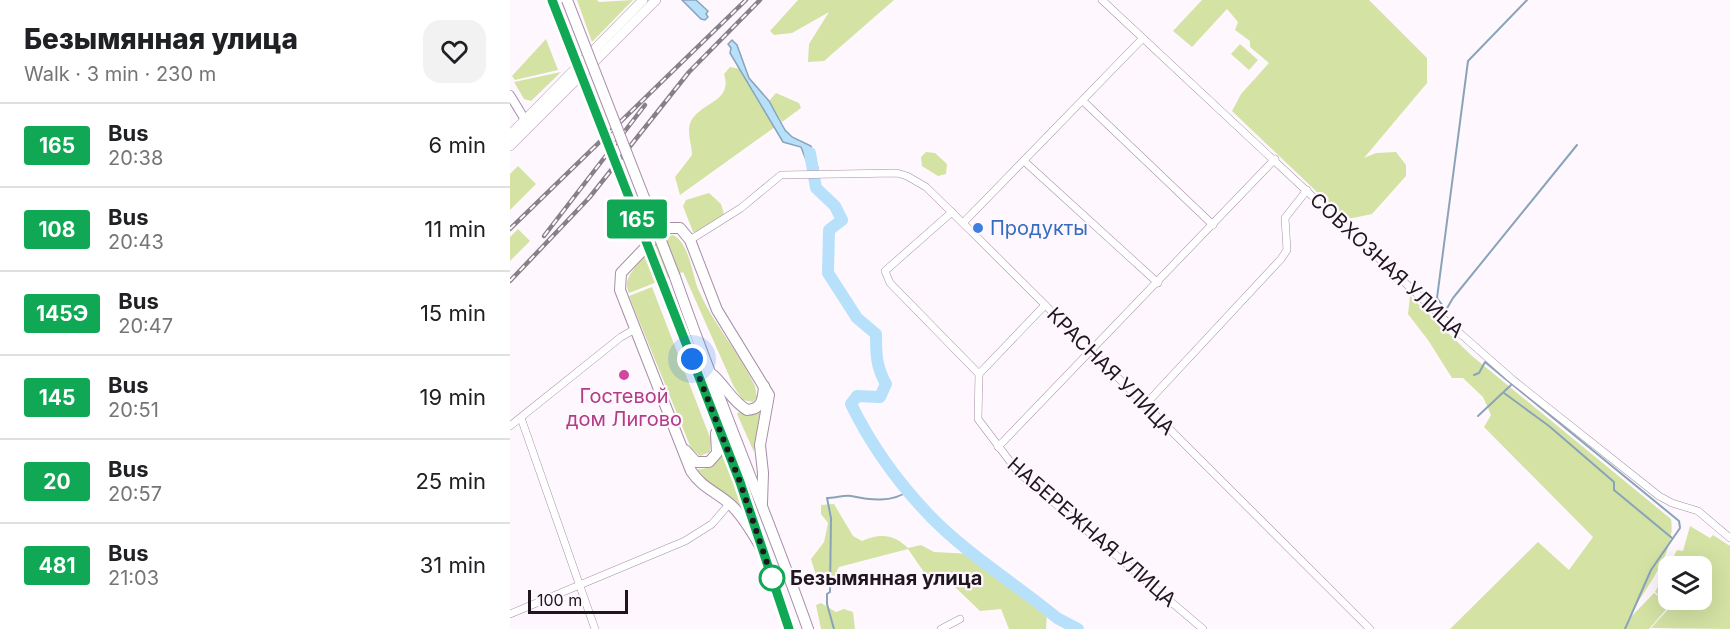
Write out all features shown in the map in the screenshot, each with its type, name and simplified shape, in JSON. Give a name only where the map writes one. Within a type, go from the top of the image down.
[{"type":"main road","points":[[552,0],[712,412],[789,629]]},
{"type":"main road","points":[[567,0],[762,503],[808,629]]},
{"type":"main road","points":[[510,146],[527,123],[643,0]]},
{"type":"main road","points":[[510,135],[527,123],[656,0]]},
{"type":"main road","points":[[762,503],[761,438],[769,405],[769,395],[712,300],[690,240],[680,228],[664,228],[621,273],[620,290],[631,331],[696,479],[704,488],[730,503],[762,549]]},
{"type":"main road","points":[[710,373],[728,388],[740,406],[747,410],[755,409],[760,405],[764,386]]},
{"type":"main road","points":[[681,445],[696,462],[703,463],[714,457],[718,445],[712,412]]},
{"type":"street","name":"СОВХОЗНАЯ УЛИЦА","points":[[1102,0],[1446,321],[1521,387],[1659,496],[1706,516],[1730,538]]},
{"type":"street","points":[[963,223],[1142,39]]},
{"type":"street","points":[[510,95],[527,123]]},
{"type":"street","points":[[1083,101],[1213,225]]},
{"type":"street","points":[[998,447],[1275,159]]},
{"type":"street","points":[[1024,161],[1158,283]]},
{"type":"street","name":"КРАСНАЯ УЛИЦА","points":[[690,240],[741,208],[781,175],[897,173],[907,176],[926,187],[952,212],[1370,629]]},
{"type":"street","points":[[1144,405],[1281,259],[1287,250],[1285,218],[1296,201],[1307,190]]},
{"type":"street","points":[[952,212],[885,271],[890,283],[979,374],[1045,305]]},
{"type":"street","points":[[510,426],[631,331]]},
{"type":"street","name":"НАБЕРЕЖНАЯ УЛИЦА","points":[[979,374],[978,419],[1018,472],[1203,629]]},
{"type":"street","points":[[521,418],[595,629]]},
{"type":"street","points":[[510,614],[701,532],[730,503]]},
{"type":"street","points":[[941,629],[960,619]]},
{"type":"green space","points":[[577,0],[597,0],[599,2],[633,0],[592,42]]},
{"type":"green space","points":[[798,0],[894,0],[824,61],[808,62],[809,44],[829,12],[792,33],[774,35],[770,31]]},
{"type":"green space","points":[[1202,0],[1369,0],[1427,58],[1427,83],[1364,158],[1376,153],[1396,152],[1406,165],[1406,176],[1372,214],[1348,219],[1339,213],[1232,111],[1241,94],[1269,63],[1250,47],[1250,41],[1235,30],[1238,22],[1227,9],[1192,47],[1173,31]]},
{"type":"green space","points":[[546,39],[558,70],[515,80],[512,76]]},
{"type":"green space","points":[[1240,44],[1258,60],[1249,70],[1231,54]]},
{"type":"green space","points":[[730,67],[740,69],[775,127],[680,195],[675,177],[692,155],[689,134],[691,121],[696,114],[720,96],[726,83],[724,74]]},
{"type":"green space","points":[[561,72],[531,101],[524,99],[514,82]]},
{"type":"green space","points":[[776,93],[799,103],[801,108],[782,122],[769,101]]},
{"type":"green space","points":[[926,152],[935,153],[947,164],[946,174],[938,176],[922,166],[921,157]]},
{"type":"green space","points":[[518,166],[536,184],[510,210],[510,174]]},
{"type":"green space","points":[[709,193],[721,204],[724,214],[698,233],[693,232],[683,206],[686,200]]},
{"type":"green space","points":[[518,229],[530,241],[510,261],[510,237]]},
{"type":"green space","points":[[673,235],[686,251],[704,302],[755,386],[757,398],[753,402],[743,400],[734,387],[683,272],[629,293],[627,281],[635,267],[655,247]]},
{"type":"green space","points":[[652,287],[711,440],[710,452],[700,456],[691,448],[629,296]]},
{"type":"green space","points":[[1410,296],[1472,356],[1671,519],[1669,545],[1665,556],[1658,556],[1658,570],[1627,621],[1654,593],[1658,596],[1658,610],[1666,610],[1649,629],[1450,629],[1538,542],[1569,570],[1593,537],[1484,427],[1491,415],[1483,397],[1463,378],[1452,378],[1408,314]]},
{"type":"green space","points":[[739,412],[751,415],[762,412],[754,452],[737,414]]},
{"type":"green space","points":[[722,452],[742,507],[707,484],[696,470],[712,467]]},
{"type":"green space","points":[[834,504],[853,536],[862,541],[886,536],[903,543],[908,548],[921,545],[934,552],[973,554],[1047,613],[1046,629],[1009,629],[1001,609],[980,611],[955,587],[930,581],[908,549],[839,567],[837,570],[841,584],[833,587],[818,582],[811,559],[824,542],[828,523],[821,514],[821,505]]},
{"type":"green space","points":[[1690,526],[1710,538],[1713,535],[1730,546],[1730,629],[1651,628],[1667,610],[1712,610],[1712,556],[1674,556],[1677,550],[1683,551]]},
{"type":"green space","points":[[821,603],[836,612],[844,609],[853,612],[855,629],[821,629],[816,605]]},
{"type":"water","points":[[682,0],[696,0],[708,11],[706,14],[708,17],[705,20],[701,19]]},
{"type":"water","points":[[732,40],[737,45],[749,78],[769,101],[785,130],[792,137],[811,146],[818,168],[809,168],[801,147],[783,142],[730,53],[731,48],[728,44]]},
{"type":"waterway","points":[[1527,0],[1468,61],[1437,298],[1446,310],[1453,298],[1577,145]]},
{"type":"waterway","points":[[810,153],[816,188],[835,206],[842,220],[829,230],[828,273],[857,318],[876,334],[878,366],[886,384],[880,397],[857,396],[851,404],[859,419],[897,478],[945,531],[1057,618],[1078,629]]},
{"type":"waterway","points":[[1474,375],[1479,373],[1485,362],[1679,521],[1680,528],[1651,570],[1625,629]]},
{"type":"waterway","points":[[1478,416],[1511,385]]},
{"type":"waterway","points":[[1504,393],[1549,426],[1614,482],[1614,490],[1672,538]]},
{"type":"waterway","points":[[834,629],[827,604],[827,594],[830,592],[831,518],[827,498],[848,496],[888,499],[908,491]]},
{"type":"railway","points":[[510,229],[746,0]]},
{"type":"railway","points":[[510,281],[589,198],[689,72],[760,0]]},
{"type":"railway","points":[[544,236],[645,105]]},
{"type":"bus line","name":"165","points":[[552,0],[740,482],[789,629]]},
{"type":"place","name":"Продукты","points":[[978,228]]},
{"type":"place","name":"Гостевой дом Лигово","points":[[624,375]]},
{"type":"place","name":"Безымянная улица","points":[[772,578]]},
{"type":"route","points":[[692,359],[740,482],[772,578]]}]
